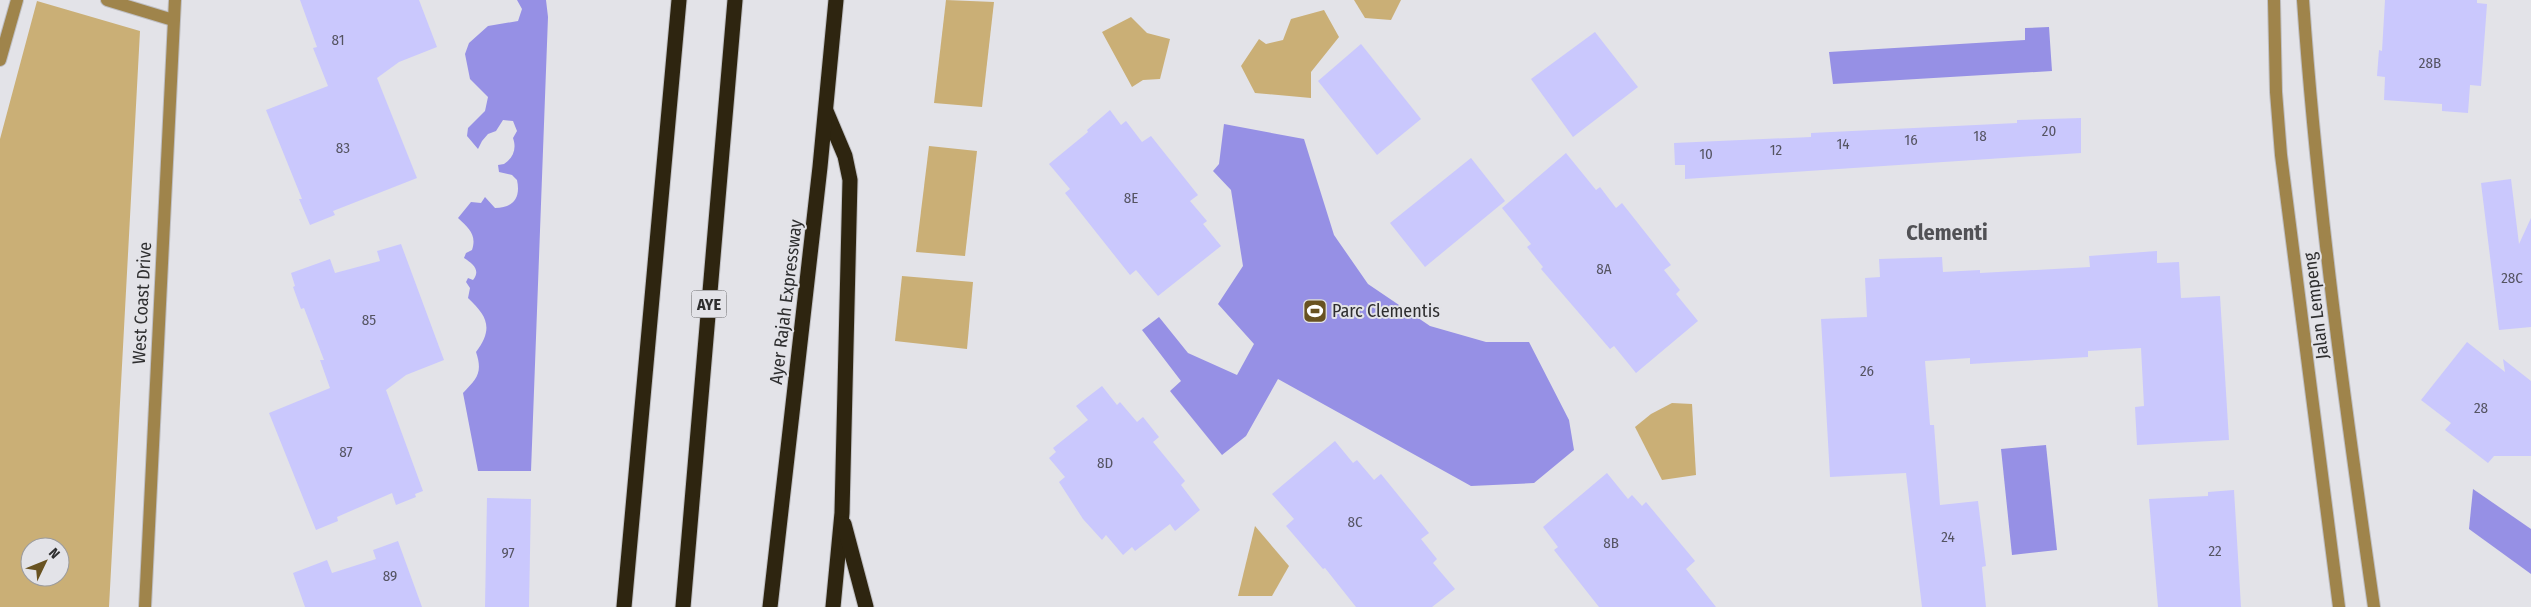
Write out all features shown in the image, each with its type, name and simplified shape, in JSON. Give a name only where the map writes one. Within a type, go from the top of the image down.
[{"type":"highway","points":[[624,607],[679,0]]},
{"type":"highway","name":"AYE","points":[[683,607],[735,0]]},
{"type":"highway","name":"Ayer Rajah Expressway","points":[[770,607],[836,0]]},
{"type":"highway","points":[[825,110],[845,156],[850,180],[842,513],[833,607]]},
{"type":"highway","points":[[842,513],[866,607]]},
{"type":"street","points":[[0,60],[16,0]]},
{"type":"street","points":[[107,0],[173,20]]},
{"type":"street","name":"West Coast Drive","points":[[145,607],[175,0]]},
{"type":"street","name":"Jalan Lempeng","points":[[2274,0],[2276,92],[2281,155],[2339,607]]},
{"type":"street","name":"Jalan Lempeng","points":[[2303,0],[2315,151],[2348,426],[2374,607]]},
{"type":"shaded area","points":[[517,0],[546,0],[548,17],[531,471],[478,471],[463,393],[475,379],[479,370],[476,352],[485,336],[486,323],[480,311],[468,298],[470,288],[466,282],[468,278],[473,280],[476,270],[464,258],[466,253],[472,250],[473,236],[458,218],[471,202],[481,203],[485,197],[495,208],[501,208],[511,204],[517,197],[517,180],[512,175],[499,172],[498,165],[504,164],[512,156],[515,146],[513,138],[517,131],[513,121],[503,120],[496,131],[488,134],[478,149],[467,136],[468,128],[485,111],[488,97],[470,79],[465,54],[469,43],[488,26],[518,21],[522,9]]},
{"type":"shaded area","points":[[946,0],[994,2],[982,107],[934,103]]},
{"type":"shaded area","points":[[1354,0],[1401,0],[1391,20],[1365,18]]},
{"type":"shaded area","points":[[37,1],[140,31],[109,607],[0,607],[0,139]]},
{"type":"shaded area","points":[[1324,10],[1339,37],[1311,72],[1311,98],[1255,93],[1241,66],[1259,39],[1266,44],[1283,40],[1291,19]]},
{"type":"shaded area","points":[[1131,17],[1147,33],[1170,39],[1160,79],[1143,80],[1132,87],[1102,32]]},
{"type":"shaded area","points":[[2049,27],[2052,71],[1833,84],[1829,52],[2025,40],[2025,28]]},
{"type":"shaded area","name":"Parc Clementis","points":[[1224,124],[1304,139],[1334,235],[1368,284],[1430,326],[1486,342],[1529,342],[1569,420],[1574,450],[1534,483],[1471,486],[1278,379],[1246,436],[1222,455],[1170,391],[1181,381],[1142,330],[1159,317],[1188,353],[1237,375],[1254,344],[1218,304],[1243,266],[1231,190],[1213,171],[1219,164]]},
{"type":"shaded area","points":[[929,146],[977,151],[965,256],[916,252]]},
{"type":"shaded area","points":[[902,276],[973,282],[967,349],[895,341]]},
{"type":"shaded area","points":[[1672,403],[1692,404],[1696,475],[1662,480],[1635,427],[1651,414]]},
{"type":"shaded area","points":[[2046,445],[2057,550],[2012,555],[2001,449]]},
{"type":"shaded area","points":[[2473,489],[2531,529],[2531,574],[2469,529]]},
{"type":"shaded area","points":[[1255,526],[1289,566],[1272,596],[1238,596]]},
{"type":"building","points":[[300,0],[419,0],[437,47],[399,62],[377,78],[417,178],[333,211],[335,215],[310,225],[299,199],[302,199],[266,110],[328,86],[313,48],[317,47]]},
{"type":"building","points":[[2385,0],[2477,0],[2477,3],[2487,4],[2481,86],[2470,85],[2468,113],[2442,111],[2442,104],[2384,100],[2385,77],[2377,76],[2379,50],[2382,51]]},
{"type":"building","points":[[1595,32],[1638,87],[1573,137],[1531,79]]},
{"type":"building","points":[[1361,44],[1421,119],[1377,155],[1318,81]]},
{"type":"building","points":[[1110,110],[1121,125],[1126,121],[1142,142],[1151,136],[1198,195],[1190,201],[1207,221],[1203,224],[1221,246],[1158,296],[1136,270],[1130,275],[1065,193],[1070,189],[1049,164],[1088,132],[1087,130]]},
{"type":"building","points":[[2081,118],[2081,153],[1685,179],[1685,165],[1675,165],[1674,143],[1811,137],[1811,133],[2017,123],[2017,120]]},
{"type":"building","points":[[1566,153],[1596,190],[1600,187],[1616,208],[1622,203],[1671,265],[1664,270],[1680,290],[1676,294],[1698,321],[1636,373],[1614,346],[1610,349],[1541,269],[1543,267],[1527,247],[1531,244],[1502,208]]},
{"type":"building","points":[[1471,158],[1505,201],[1425,267],[1390,223]]},
{"type":"building","points":[[2511,179],[2519,244],[2531,218],[2531,327],[2499,330],[2481,183]]},
{"type":"building","points":[[401,244],[444,360],[406,375],[386,390],[423,491],[415,494],[416,497],[396,505],[392,493],[337,517],[338,521],[316,530],[269,413],[330,388],[320,360],[324,360],[304,308],[301,309],[293,287],[295,286],[291,273],[330,259],[335,273],[380,261],[377,251]]},
{"type":"building","points":[[2157,251],[2157,263],[2179,262],[2181,298],[2220,296],[2229,440],[2137,445],[2135,407],[2144,406],[2141,348],[2088,351],[2088,357],[1970,364],[1970,358],[1925,361],[1930,425],[1934,425],[1940,505],[1978,501],[1986,566],[1982,567],[1986,607],[1922,607],[1906,473],[1830,477],[1821,319],[1867,317],[1865,278],[1880,277],[1879,259],[1942,257],[1943,272],[1980,270],[1980,273],[2090,267],[2089,256]]},
{"type":"building","points":[[2467,342],[2505,372],[2503,359],[2531,381],[2531,456],[2494,456],[2488,463],[2445,430],[2451,423],[2421,400]]},
{"type":"building","points":[[1102,386],[1117,405],[1120,402],[1137,422],[1143,417],[1159,437],[1153,442],[1185,481],[1181,485],[1200,510],[1175,531],[1170,524],[1135,551],[1132,547],[1123,555],[1106,535],[1102,540],[1083,519],[1059,482],[1065,477],[1049,458],[1056,452],[1053,448],[1088,420],[1076,406]]},
{"type":"building","points":[[1335,441],[1353,463],[1357,460],[1374,480],[1381,474],[1429,533],[1421,539],[1437,559],[1433,563],[1455,589],[1432,607],[1356,607],[1325,568],[1323,569],[1286,526],[1294,519],[1272,494]]},
{"type":"building","points":[[1607,473],[1628,499],[1632,495],[1642,506],[1646,502],[1695,561],[1686,569],[1716,607],[1599,607],[1554,550],[1558,547],[1543,527]]},
{"type":"building","points":[[2234,490],[2241,607],[2158,607],[2149,499],[2208,496],[2208,492]]},
{"type":"building","points":[[487,498],[531,499],[529,607],[485,607]]},
{"type":"building","points":[[398,541],[422,607],[305,607],[293,573],[327,560],[332,573],[376,559],[373,550]]},
{"type":"place","name":"Parc Clementis","points":[[1315,311]]},
{"type":"district","name":"Clementi","points":[[1947,232]]}]
